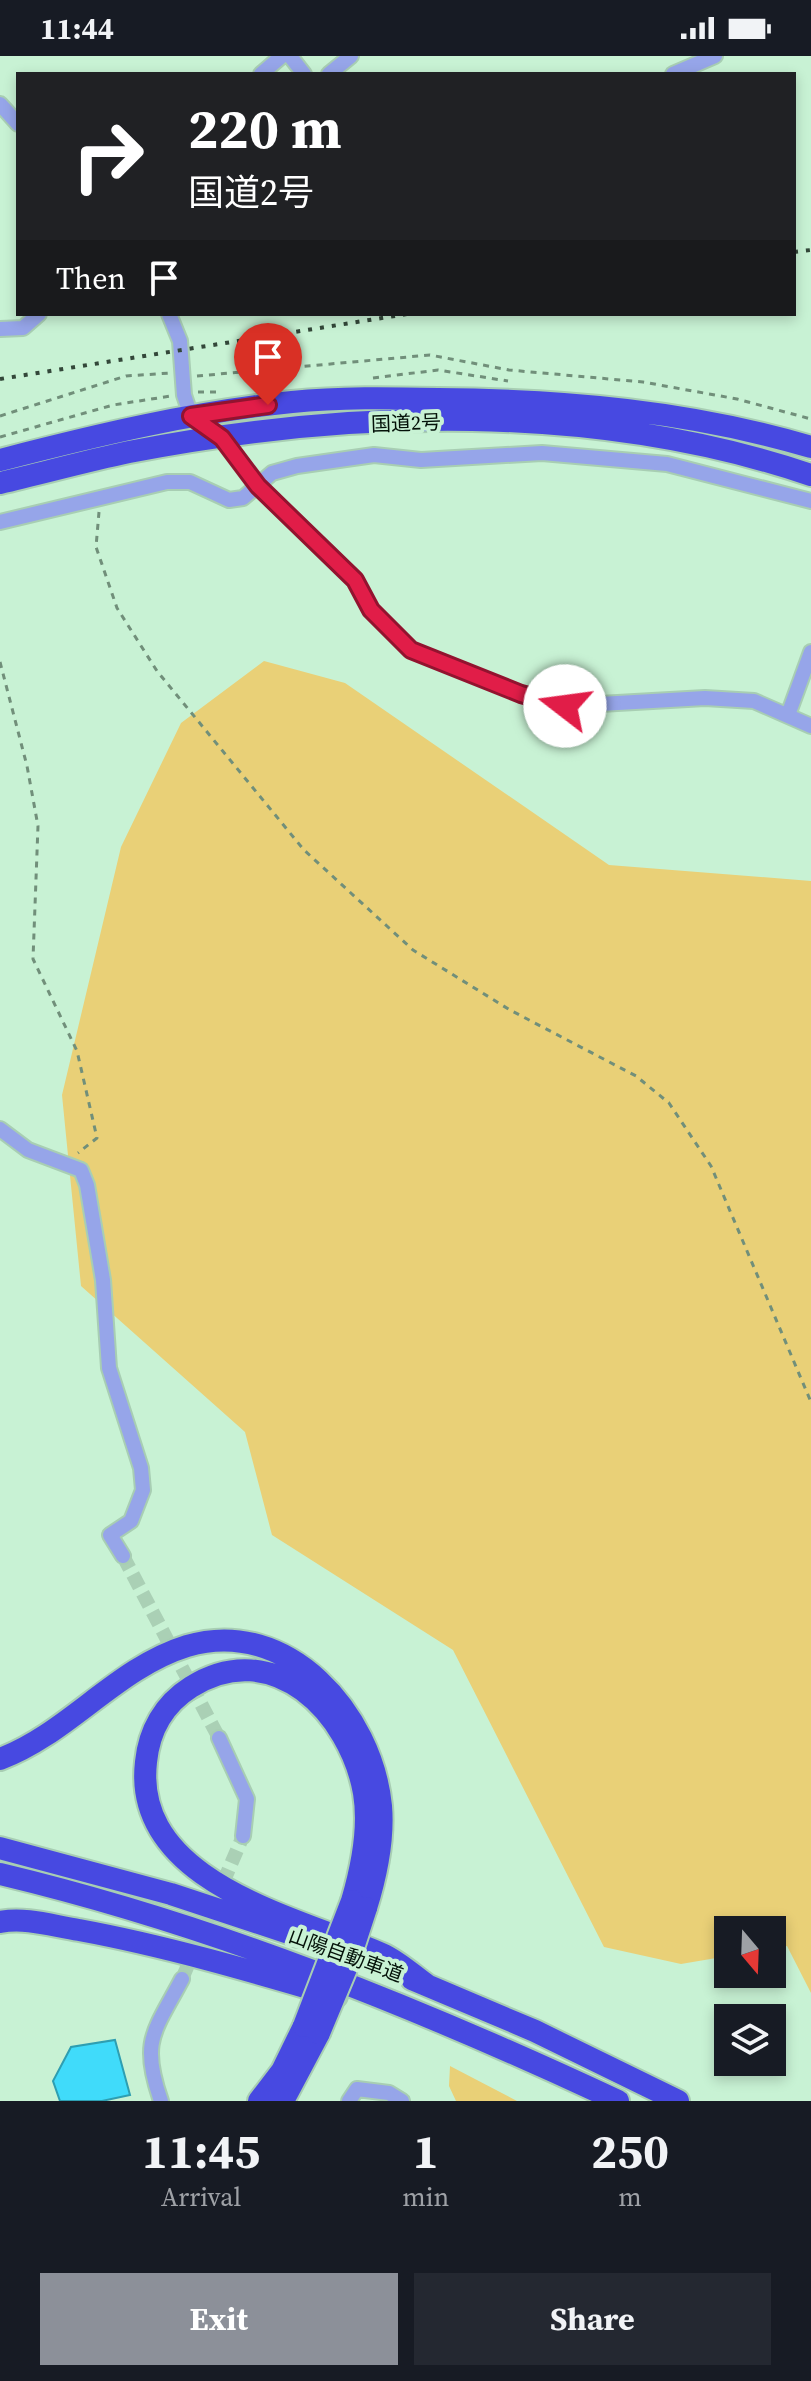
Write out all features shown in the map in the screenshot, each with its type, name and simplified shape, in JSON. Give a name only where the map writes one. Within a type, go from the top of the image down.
[{"type":"highway","name":"国道2号","points":[[0,460],[127,427],[294,402],[505,400],[627,409],[720,424],[811,447]]},
{"type":"highway","name":"国道2号","points":[[0,483],[129,452],[222,438],[437,421],[567,426],[676,440],[811,475]]},
{"type":"highway","points":[[0,1759],[34,1743],[159,1656],[189,1646],[230,1641],[283,1655],[318,1679],[339,1700],[364,1741],[373,1767],[381,1811],[380,1845],[359,1904]]},
{"type":"highway","points":[[283,2101],[312,2030],[347,1966],[359,1904],[364,1796],[351,1749],[331,1716],[301,1689],[262,1672],[220,1673],[177,1697],[158,1721],[151,1737],[146,1786],[163,1832],[186,1861],[247,1901],[386,1955],[427,1985]]},
{"type":"highway","name":"山陽自動車道","points":[[0,1848],[171,1894],[427,1985],[535,2031],[678,2101]]},
{"type":"highway","name":"山陽自動車道","points":[[0,1874],[159,1918],[306,1968],[406,2006],[616,2101]]},
{"type":"highway","points":[[0,1922],[17,1919],[87,1932],[231,1965],[358,2002],[616,2101]]},
{"type":"highway","points":[[259,2101],[312,2030]]},
{"type":"street","points":[[263,72],[282,56]]},
{"type":"street","points":[[290,56],[302,72]]},
{"type":"street","points":[[331,72],[351,56]]},
{"type":"street","points":[[678,72],[715,56]]},
{"type":"street","points":[[0,104],[16,122]]},
{"type":"street","points":[[0,329],[23,328],[37,316]]},
{"type":"street","points":[[170,316],[180,341],[184,395],[191,416],[222,438],[258,486],[355,580],[371,610],[411,650],[521,694],[565,706],[705,698],[754,701],[811,726]]},
{"type":"street","points":[[0,522],[167,482],[190,482],[229,500],[243,498],[272,473],[297,466],[374,455],[421,460],[542,453],[667,464],[811,501]]},
{"type":"street","points":[[788,715],[811,652]]},
{"type":"street","points":[[0,1129],[28,1150],[66,1161],[81,1170],[87,1185],[103,1280],[109,1368],[141,1468],[143,1490],[139,1506],[131,1521],[110,1535],[123,1556]]},
{"type":"street","points":[[219,1738],[247,1799],[243,1836]]},
{"type":"street","points":[[161,2101],[148,2058],[153,2035],[182,1979]]},
{"type":"street","points":[[349,2101],[357,2089],[389,2093],[402,2101]]},
{"type":"path","points":[[101,496],[96,547],[117,608],[157,671],[304,850],[413,950],[510,1010],[636,1076],[669,1103],[711,1166],[811,1402]]},
{"type":"path","points":[[0,662],[27,766],[38,826],[33,959],[77,1051],[97,1138],[66,1161]]},
{"type":"shaded area","points":[[264,661],[345,683],[609,865],[811,881],[811,1993],[786,1946],[786,1916],[714,1916],[714,1958],[681,1964],[604,1947],[453,1650],[272,1535],[245,1432],[81,1286],[62,1095],[121,847],[181,723]]},
{"type":"shaded area","points":[[450,2066],[517,2101],[456,2101],[449,2086]]},
{"type":"water","points":[[115,2040],[130,2095],[102,2101],[60,2101],[53,2081],[71,2047]]},
{"type":"tunnel","points":[[123,1556],[219,1738]]},
{"type":"tunnel","points":[[182,1979],[243,1836]]},
{"type":"railway","points":[[796,252],[811,250]]},
{"type":"railway","points":[[0,379],[394,316]]},
{"type":"route","points":[[268,405],[191,416],[222,438],[258,486],[355,580],[383,625],[411,650],[521,694],[565,706]]}]
